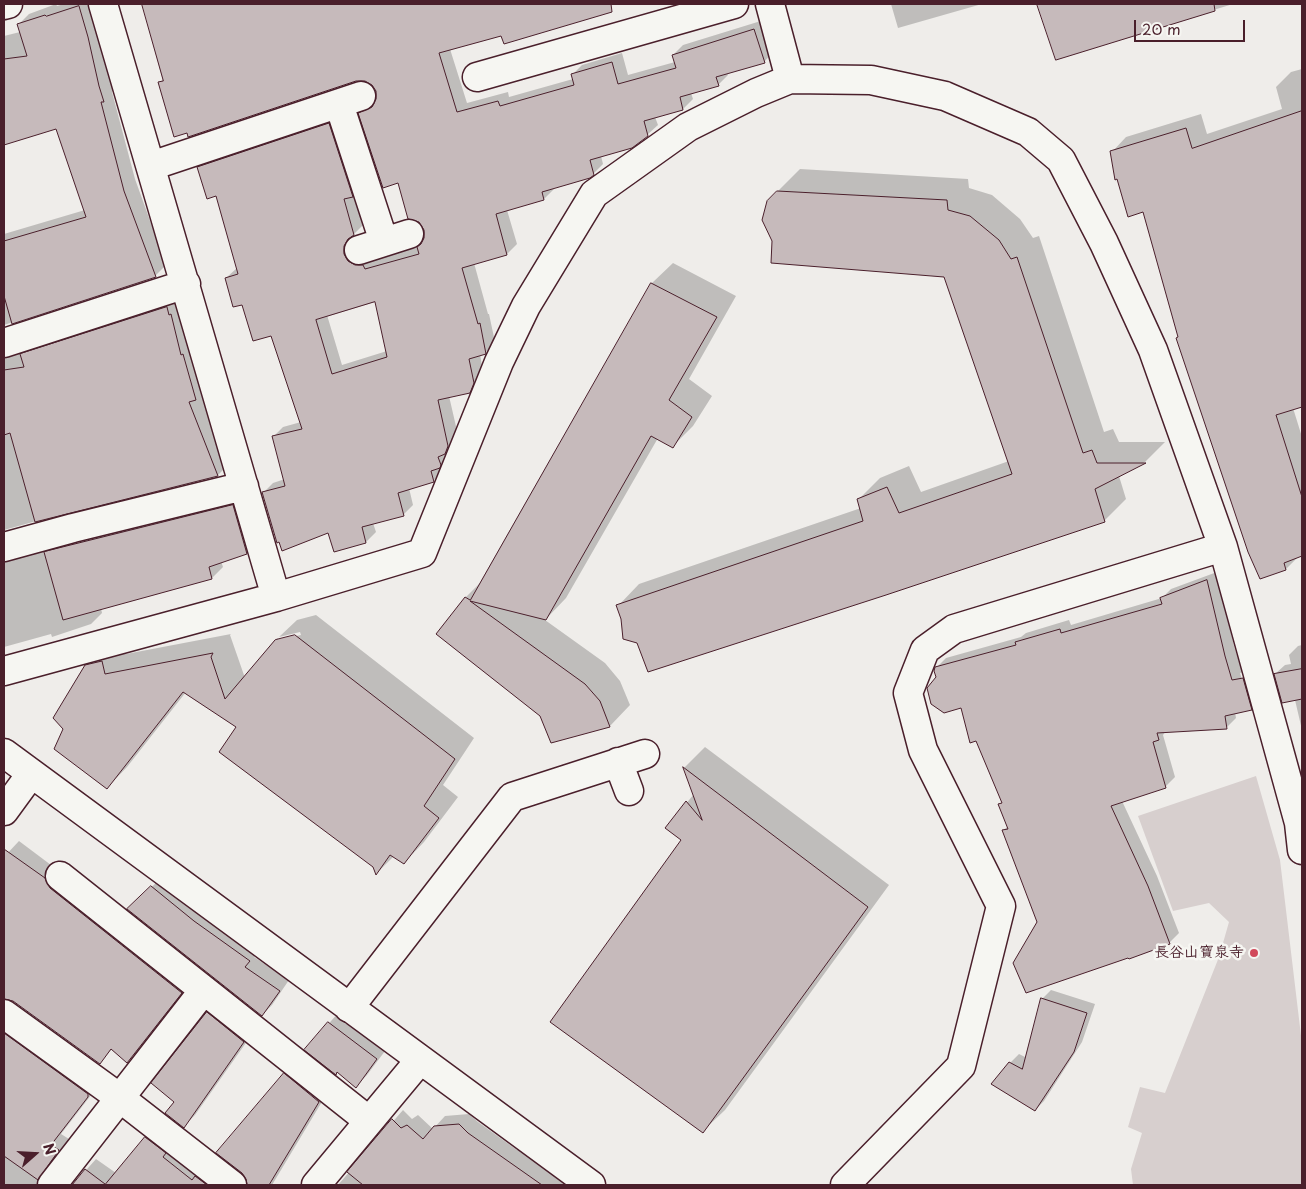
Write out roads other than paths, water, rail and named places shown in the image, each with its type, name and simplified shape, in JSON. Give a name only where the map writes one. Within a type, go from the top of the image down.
[{"type":"street","points":[[4,5],[8,4]]},
{"type":"street","points":[[103,4],[276,597]]},
{"type":"street","points":[[477,77],[734,4]]},
{"type":"street","points":[[770,4],[790,79]]},
{"type":"street","points":[[4,671],[276,597],[422,553],[500,362],[526,306],[594,194],[688,127],[756,93],[790,79],[871,80],[945,96],[1028,132],[1061,160],[1104,243],[1153,350],[1223,547],[1300,823],[1302,850]]},
{"type":"street","points":[[151,166],[350,100],[371,246],[409,234]]},
{"type":"street","points":[[4,342],[186,284]]},
{"type":"street","points":[[4,547],[244,486]]},
{"type":"street","points":[[845,1185],[961,1066],[1001,906],[923,750],[908,693],[924,650],[954,629],[1223,547]]},
{"type":"street","points":[[4,753],[591,1185]]},
{"type":"street","points":[[349,1008],[512,798],[645,754]]},
{"type":"street","points":[[618,762],[629,791]]},
{"type":"street","points":[[4,811],[31,774]]},
{"type":"street","points":[[60,876],[369,1121]]},
{"type":"street","points":[[52,1185],[204,990]]},
{"type":"street","points":[[4,1014],[120,1098],[232,1185]]},
{"type":"street","points":[[316,1185],[420,1060]]},
{"type":"place","name":"長谷山寶泉寺","points":[[1254,953]]}]
